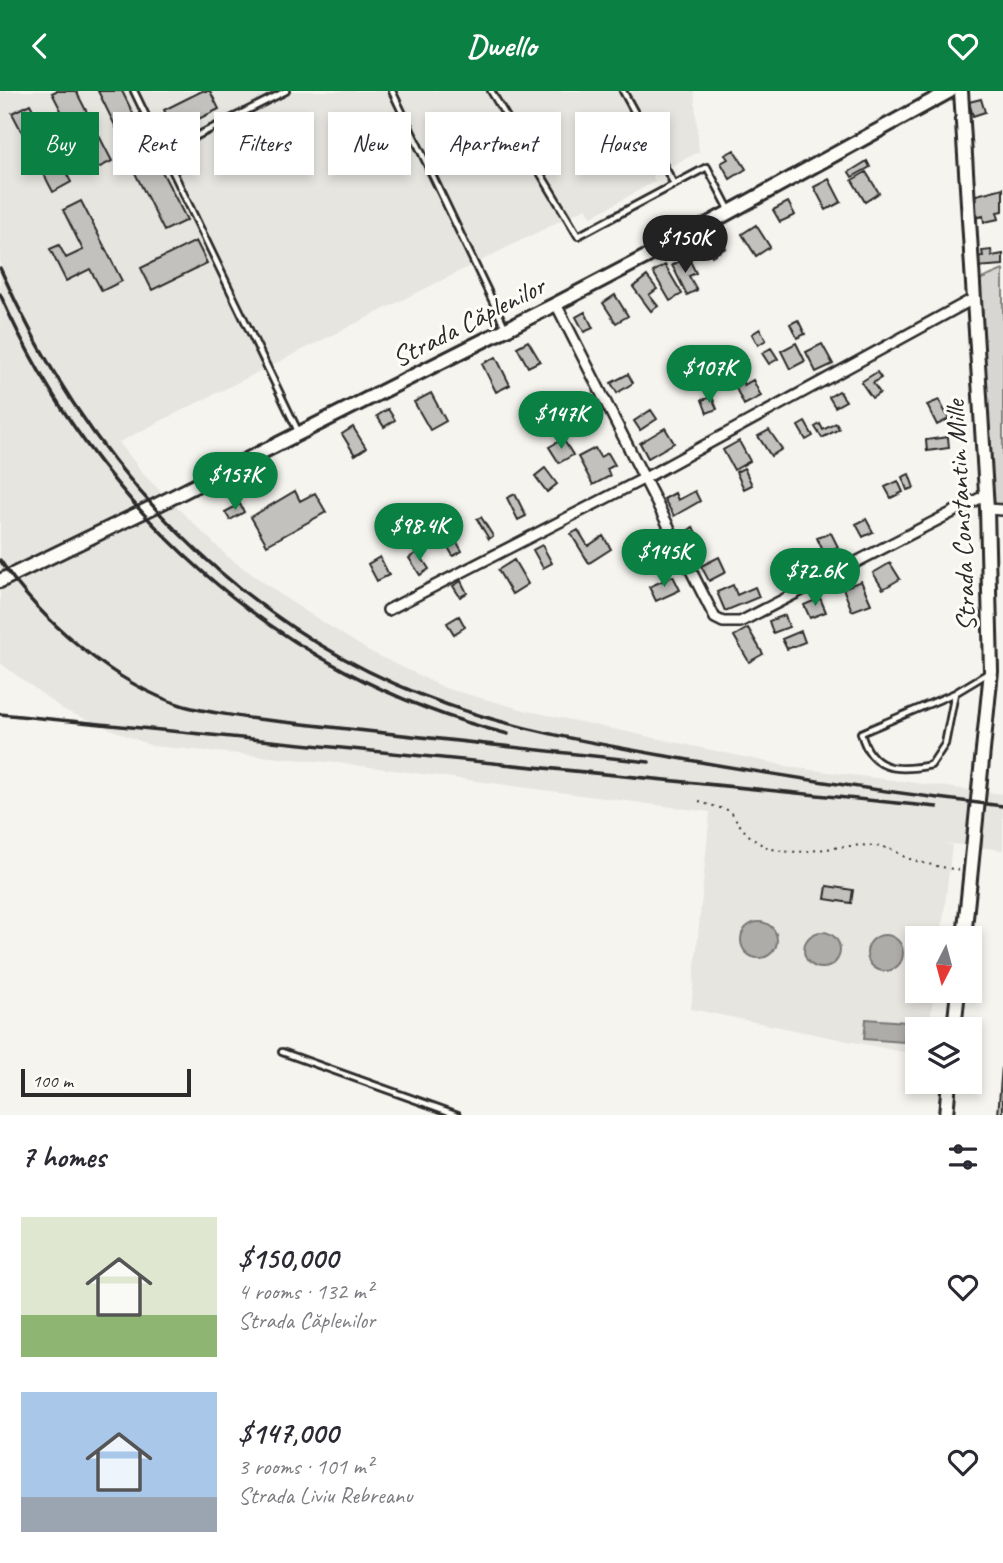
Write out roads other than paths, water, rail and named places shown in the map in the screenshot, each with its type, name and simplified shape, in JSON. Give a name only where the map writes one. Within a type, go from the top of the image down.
[{"type":"street","name":"Strada Căplenilor","points":[[0,581],[556,304],[950,91]]},
{"type":"street","name":"Strada Constantin Mille","points":[[961,91],[997,672],[965,926]]},
{"type":"street","points":[[388,610],[645,478],[973,299]]},
{"type":"street","points":[[556,304],[715,618],[723,622],[740,622],[986,495]]},
{"type":"street","points":[[987,509],[1003,510]]},
{"type":"street","points":[[946,1115],[948,1094]]},
{"type":"lane","points":[[134,91],[145,112]]},
{"type":"lane","points":[[200,134],[286,91]]},
{"type":"lane","points":[[392,91],[505,328]]},
{"type":"lane","points":[[491,91],[578,236],[707,167],[730,212]]},
{"type":"lane","points":[[623,91],[674,184]]},
{"type":"lane","points":[[176,175],[299,433]]},
{"type":"lane","points":[[955,693],[945,744],[931,765],[912,769],[878,764],[866,750],[861,733],[997,672]]},
{"type":"lane","points":[[282,1052],[458,1115]]},
{"type":"railway","points":[[0,268],[36,340],[77,409],[125,474],[179,533],[238,587],[302,634],[373,673],[474,714],[556,735],[792,777],[1003,806]]},
{"type":"railway","points":[[0,294],[39,372],[87,445],[142,512],[203,572],[271,626],[345,671],[424,707],[508,734]]},
{"type":"railway","points":[[0,560],[35,605],[81,647],[132,683],[184,706],[248,718],[649,762]]},
{"type":"railway","points":[[0,714],[937,807]]}]
